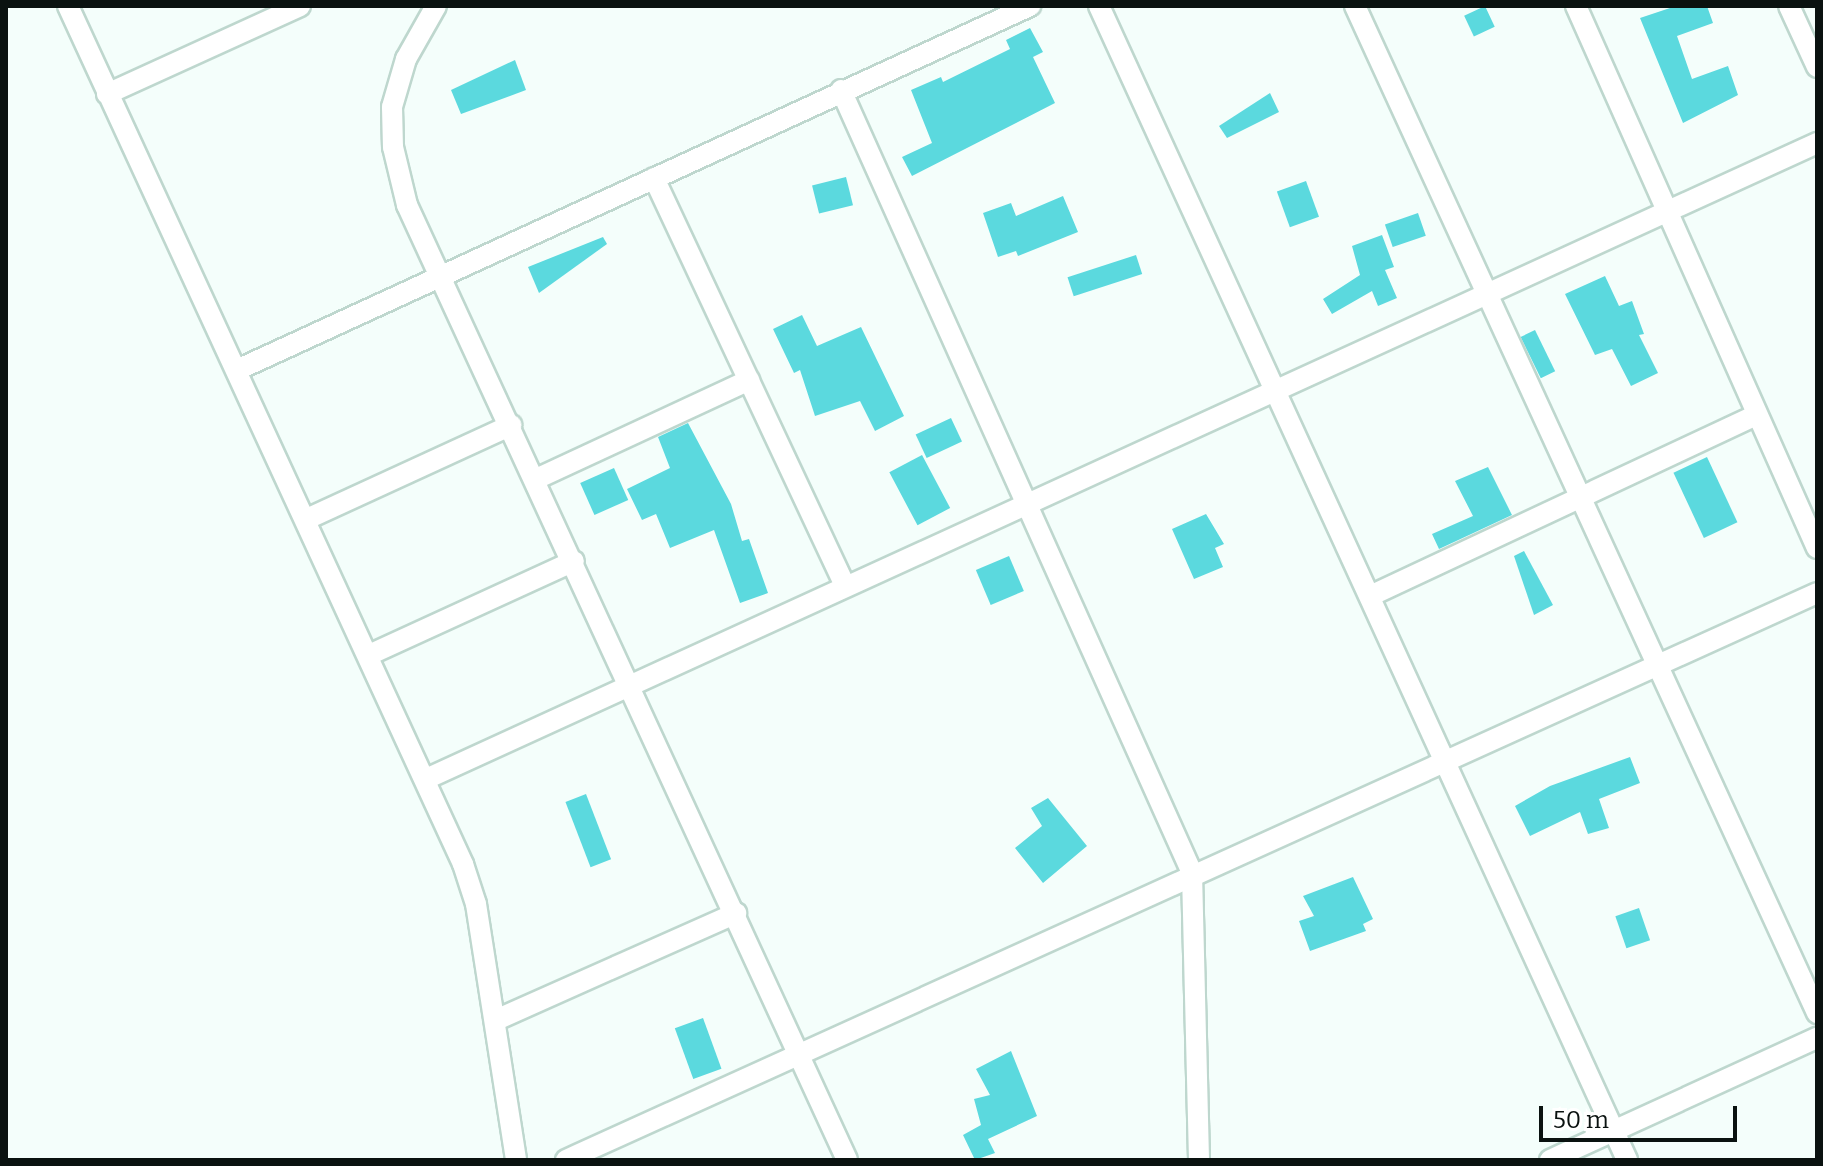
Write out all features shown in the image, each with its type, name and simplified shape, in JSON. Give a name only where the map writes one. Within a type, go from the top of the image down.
[{"type":"street","points":[[68,6],[371,654],[476,904],[516,1160]]},
{"type":"street","points":[[107,94],[300,6]]},
{"type":"street","points":[[436,6],[406,59],[392,107],[393,134],[407,205],[631,684],[847,1160]]},
{"type":"street","points":[[237,370],[841,90],[1030,6]]},
{"type":"street","points":[[1099,6],[1627,1160]]},
{"type":"street","points":[[1355,6],[1817,1013]]},
{"type":"street","points":[[1576,6],[1817,548]]},
{"type":"street","points":[[1789,6],[1817,67]]},
{"type":"street","points":[[841,90],[1031,502],[1192,873],[1199,1160]]},
{"type":"street","points":[[426,779],[1275,390],[1669,214],[1817,143]]},
{"type":"street","points":[[654,178],[845,586]]},
{"type":"street","points":[[536,479],[749,380]]},
{"type":"street","points":[[1370,596],[1756,415]]},
{"type":"street","points":[[307,519],[511,425]]},
{"type":"street","points":[[371,654],[574,561]]},
{"type":"street","points":[[566,1160],[799,1056],[1192,873],[1817,593]]},
{"type":"street","points":[[496,1020],[736,913]]},
{"type":"street","points":[[1550,1160],[1817,1038]]},
{"type":"building","points":[[1485,6],[1495,27],[1474,37],[1464,16]]},
{"type":"building","points":[[1676,6],[1707,6],[1713,23],[1677,36],[1692,79],[1728,66],[1738,95],[1683,123],[1640,18]]},
{"type":"building","points":[[1030,28],[1043,52],[1033,57],[1055,103],[912,176],[902,157],[932,143],[911,90],[941,77],[943,82],[1010,49],[1006,40]]},
{"type":"building","points":[[515,60],[526,90],[461,114],[451,90]]},
{"type":"building","points":[[1270,93],[1279,112],[1227,138],[1219,126]]},
{"type":"building","points":[[846,177],[853,205],[819,214],[812,185]]},
{"type":"building","points":[[1306,181],[1319,217],[1290,227],[1277,192]]},
{"type":"building","points":[[1063,196],[1078,232],[1018,256],[1016,251],[998,257],[983,213],[1011,203],[1016,216]]},
{"type":"building","points":[[1418,213],[1426,236],[1393,247],[1385,224]]},
{"type":"building","points":[[1382,235],[1394,267],[1385,270],[1397,298],[1378,306],[1372,291],[1332,314],[1323,299],[1360,275],[1352,246]]},
{"type":"building","points":[[603,237],[607,244],[539,293],[528,267]]},
{"type":"building","points":[[1136,255],[1142,274],[1074,296],[1068,277]]},
{"type":"building","points":[[1605,276],[1619,306],[1632,301],[1644,334],[1639,335],[1658,373],[1631,386],[1612,349],[1595,355],[1565,294]]},
{"type":"building","points":[[802,315],[817,346],[861,327],[904,416],[875,431],[860,401],[815,416],[800,370],[794,373],[773,329]]},
{"type":"building","points":[[1535,330],[1555,371],[1541,378],[1521,337]]},
{"type":"building","points":[[951,418],[962,442],[927,458],[916,434]]},
{"type":"building","points":[[688,423],[731,504],[742,541],[749,539],[768,593],[740,603],[714,530],[670,548],[656,514],[642,520],[627,489],[670,468],[658,437]]},
{"type":"building","points":[[922,455],[950,508],[917,525],[889,472]]},
{"type":"building","points":[[1707,457],[1737,522],[1704,538],[1673,473]]},
{"type":"building","points":[[1488,467],[1512,515],[1439,549],[1432,534],[1473,516],[1455,481]]},
{"type":"building","points":[[614,468],[628,500],[594,515],[580,483]]},
{"type":"building","points":[[1206,514],[1224,544],[1215,548],[1223,567],[1194,579],[1172,529]]},
{"type":"building","points":[[1524,551],[1553,605],[1534,615],[1514,556]]},
{"type":"building","points":[[1009,556],[1024,591],[991,605],[976,570]]},
{"type":"building","points":[[1630,757],[1640,783],[1599,799],[1609,828],[1588,834],[1580,812],[1530,836],[1515,806],[1550,786]]},
{"type":"building","points":[[586,794],[611,859],[591,867],[565,802]]},
{"type":"building","points":[[1048,798],[1087,846],[1043,883],[1015,848],[1042,826],[1031,808]]},
{"type":"building","points":[[1353,877],[1373,919],[1363,924],[1366,931],[1310,951],[1299,921],[1314,916],[1303,896]]},
{"type":"building","points":[[1639,908],[1650,940],[1626,948],[1615,916]]},
{"type":"building","points":[[703,1018],[721,1069],[693,1079],[675,1028]]},
{"type":"building","points":[[1011,1051],[1037,1116],[988,1139],[995,1153],[975,1160],[963,1135],[981,1125],[974,1099],[990,1095],[976,1069]]}]
